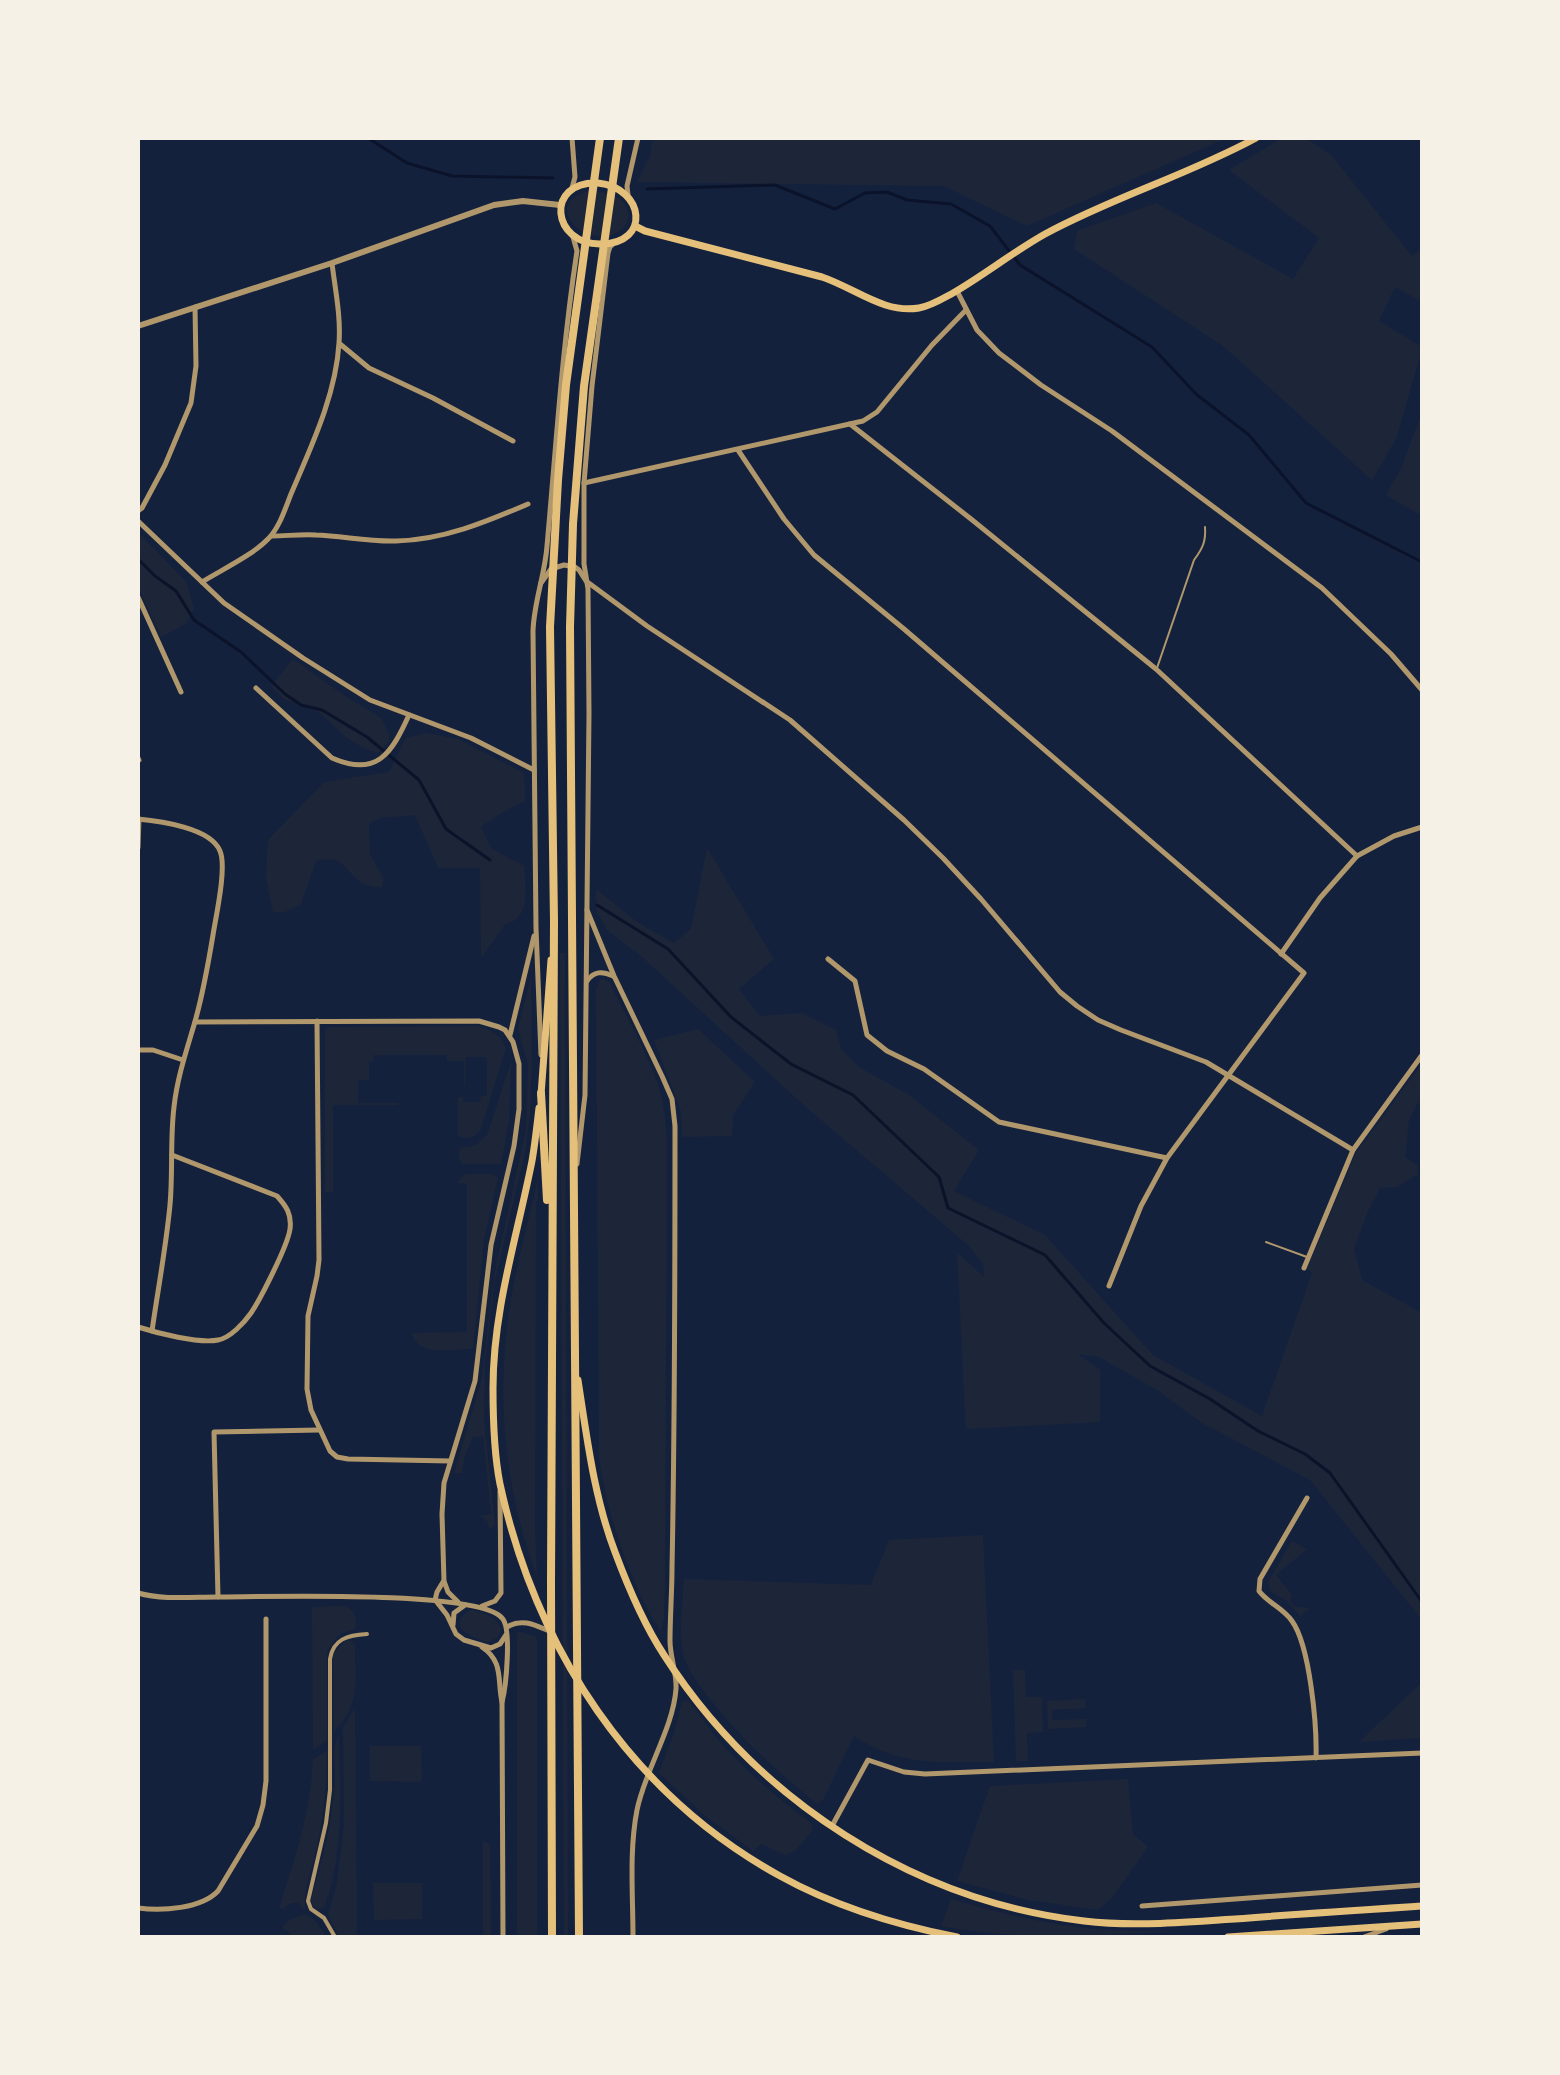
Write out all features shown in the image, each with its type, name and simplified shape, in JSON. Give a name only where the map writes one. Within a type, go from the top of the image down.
[{"type":"highway","points":[[552,1937],[554,921],[550,627],[566,385],[600,138]]},
{"type":"highway","points":[[579,1937],[570,627],[575,496],[584,386],[619,138]]},
{"type":"highway","points":[[541,1093],[552,1281]]},
{"type":"main road","points":[[635,226],[822,277],[881,305],[920,308],[957,291],[1037,239],[1089,212],[1256,138]]},
{"type":"main road","points":[[603,183],[628,196],[635,212],[635,226],[627,236],[614,243],[590,243],[572,234],[561,220],[560,205],[579,185],[603,183]]},
{"type":"main road","points":[[554,921],[541,1093],[532,1160],[503,1284],[493,1386],[500,1482],[522,1563],[549,1631],[581,1687],[602,1719],[670,1795],[719,1837],[782,1877],[824,1898],[872,1915],[957,1937]]},
{"type":"main road","points":[[575,1362],[600,1503],[613,1548],[648,1626],[675,1671],[713,1722],[783,1790],[858,1844],[910,1872],[954,1890],[991,1902],[1083,1921],[1167,1923],[1422,1906]]},
{"type":"main road","points":[[1228,1937],[1422,1924]]},
{"type":"street","points":[[570,191],[575,177],[572,138]]},
{"type":"street","points":[[628,196],[627,186],[638,138]]},
{"type":"street","points":[[138,326],[332,263],[494,205],[537,201],[560,205]]},
{"type":"street","points":[[542,1072],[536,928],[533,631],[534,612],[545,569],[559,396],[577,251],[572,234]]},
{"type":"street","points":[[574,1193],[585,1095],[589,698],[584,483],[608,253],[614,243]]},
{"type":"street","points":[[202,582],[261,546],[271,536],[307,456],[333,380],[339,343],[332,263]]},
{"type":"street","points":[[957,291],[986,342],[1041,385],[1112,431],[1322,588],[1391,654],[1422,690]]},
{"type":"street","points":[[138,511],[165,465],[191,403],[196,366],[195,307]]},
{"type":"street","points":[[584,483],[863,421],[877,412],[932,345],[966,310]]},
{"type":"street","points":[[339,343],[369,368],[513,441]]},
{"type":"street","points":[[850,424],[1156,669],[1357,856]]},
{"type":"street","points":[[738,450],[784,519],[814,555],[1304,973],[1167,1158],[1141,1206],[1109,1286]]},
{"type":"street","points":[[271,536],[312,534],[398,541],[429,538],[480,524],[528,504]]},
{"type":"street","points":[[138,521],[224,603],[303,658],[370,700],[471,738],[534,770]]},
{"type":"street","points":[[541,583],[551,569],[564,565],[579,570],[586,581],[647,626],[790,720],[943,858],[1060,992],[1077,1006],[1109,1025],[1206,1062],[1353,1150]]},
{"type":"street","points":[[138,597],[181,692]]},
{"type":"street","points":[[256,688],[332,758],[344,764],[361,766],[373,764],[382,758],[395,744],[409,715]]},
{"type":"street","points":[[138,848],[138,819],[180,826],[209,838],[222,855],[210,956],[174,1107],[170,1205],[152,1331]]},
{"type":"street","points":[[1281,954],[1320,898],[1357,856],[1394,836],[1422,827]]},
{"type":"street","points":[[587,910],[614,976],[672,1099],[675,1126],[670,1642],[675,1697],[637,1810],[633,1856],[633,1937]]},
{"type":"street","points":[[510,1036],[536,928]]},
{"type":"street","points":[[828,959],[855,981],[867,1035],[887,1051],[924,1069],[999,1122],[1167,1158]]},
{"type":"street","points":[[586,982],[592,974],[599,972],[614,976]]},
{"type":"street","points":[[317,1021],[319,1260],[308,1316],[309,1401],[330,1451],[342,1459],[450,1461]]},
{"type":"street","points":[[195,1022],[479,1021],[499,1027],[510,1036],[516,1049],[519,1064],[517,1128],[491,1245],[475,1381],[444,1483],[444,1581],[448,1592],[458,1602]]},
{"type":"street","points":[[138,1050],[153,1050],[183,1060]]},
{"type":"street","points":[[1304,1268],[1353,1150],[1422,1055]]},
{"type":"street","points":[[138,1327],[193,1339],[219,1340],[237,1329],[251,1314],[286,1244],[291,1227],[288,1209],[277,1196],[172,1155]]},
{"type":"street","points":[[218,1597],[214,1432],[319,1430]]},
{"type":"street","points":[[480,1607],[497,1599],[501,1593],[500,1482]]},
{"type":"street","points":[[1307,1498],[1260,1579],[1259,1591],[1291,1619],[1299,1634],[1308,1672],[1317,1742],[1316,1758]]},
{"type":"street","points":[[444,1581],[435,1600],[461,1638],[482,1647],[497,1662],[502,1702],[503,1937]]},
{"type":"street","points":[[139,1595],[435,1600],[480,1607],[504,1619],[506,1684],[502,1702]]},
{"type":"street","points":[[453,1626],[457,1610],[468,1604]]},
{"type":"street","points":[[138,1908],[193,1906],[211,1898],[257,1826],[266,1781],[266,1619]]},
{"type":"street","points":[[482,1647],[497,1646],[503,1642],[506,1631],[514,1623],[524,1622],[549,1631]]},
{"type":"street","points":[[335,1937],[324,1918],[311,1909],[308,1901],[329,1802],[330,1659],[333,1648],[341,1639],[367,1634]]},
{"type":"street","points":[[832,1827],[868,1760],[904,1772],[925,1774],[1422,1753]]},
{"type":"street","points":[[1142,1906],[1422,1885]]},
{"type":"street","points":[[1364,1937],[1394,1926]]},
{"type":"lane","points":[[1156,669],[1194,560],[1204,547],[1205,527]]},
{"type":"lane","points":[[1266,1242],[1308,1257]]},
{"type":"shaded area","points":[[653,138],[1224,139],[1027,226],[944,186],[637,182],[650,156]]},
{"type":"shaded area","points":[[1282,138],[1306,138],[1332,156],[1412,256],[1422,248],[1422,302],[1395,287],[1379,321],[1422,347],[1422,350],[1396,439],[1372,480],[1223,346],[1074,249],[1077,231],[1156,203],[1293,279],[1319,238],[1229,170]]},
{"type":"shaded area","points":[[588,191],[611,194],[623,203],[628,219],[622,229],[611,235],[598,236],[577,228],[567,212],[569,203],[575,196]]},
{"type":"shaded area","points":[[1422,412],[1422,516],[1386,495],[1401,469]]},
{"type":"shaded area","points":[[138,532],[187,583],[194,609],[187,623],[161,637],[138,587]]},
{"type":"shaded area","points":[[293,659],[381,718],[389,734],[389,742],[378,753],[365,749],[347,738],[320,713],[284,699],[271,686]]},
{"type":"shaded area","points":[[426,733],[458,739],[524,773],[525,801],[481,827],[492,849],[524,866],[525,901],[520,916],[506,923],[481,958],[480,868],[438,868],[415,815],[380,818],[369,824],[370,854],[384,879],[382,888],[362,883],[343,865],[325,859],[316,861],[301,904],[285,912],[273,912],[266,878],[268,840],[324,782],[389,772],[406,738]]},
{"type":"shaded area","points":[[707,848],[774,959],[739,989],[760,1016],[802,1013],[836,1030],[841,1049],[859,1067],[909,1095],[979,1150],[954,1191],[1045,1235],[1153,1355],[1262,1416],[1312,1273],[1307,1269],[1356,1153],[1422,1063],[1422,1102],[1417,1104],[1409,1120],[1405,1157],[1417,1165],[1418,1174],[1397,1187],[1380,1188],[1354,1248],[1362,1280],[1422,1313],[1422,1620],[1310,1480],[1202,1423],[1157,1390],[1099,1357],[1078,1354],[1100,1370],[1100,1422],[966,1429],[957,1252],[984,1277],[983,1264],[969,1246],[807,1108],[642,957],[607,930],[597,912],[596,889],[637,922],[674,943],[691,929]]},
{"type":"shaded area","points":[[560,953],[565,953],[568,1937],[564,1937]]},
{"type":"shaded area","points":[[531,977],[530,1113],[525,1152],[495,1280],[485,1364],[484,1421],[495,1525],[490,1530],[487,1521],[480,1516],[491,1514],[483,1436],[473,1437],[462,1473],[454,1473],[481,1382],[495,1271],[526,1130],[528,1065],[518,1029]]},
{"type":"shaded area","points":[[600,979],[610,983],[645,1052],[661,1094],[665,1120],[665,1590],[661,1631],[640,1593],[621,1546],[599,1455],[596,991]]},
{"type":"shaded area","points":[[478,1026],[495,1033],[506,1048],[477,1134],[468,1138],[458,1136],[458,1098],[463,1096],[463,1102],[480,1102],[481,1096],[487,1096],[487,1057],[466,1057],[465,1086],[459,1086],[464,1085],[464,1061],[447,1061],[447,1055],[374,1055],[373,1061],[369,1061],[369,1080],[358,1080],[358,1103],[398,1105],[333,1105],[333,1192],[325,1192],[325,1029]]},
{"type":"shaded area","points":[[698,1029],[755,1082],[733,1115],[732,1136],[682,1137],[681,1112],[654,1040]]},
{"type":"shaded area","points":[[511,1062],[509,1121],[501,1164],[462,1164],[460,1148],[476,1145],[487,1135]]},
{"type":"shaded area","points":[[466,1174],[498,1177],[484,1240],[473,1348],[428,1349],[415,1341],[412,1333],[467,1332],[467,1184],[458,1183]]},
{"type":"shaded area","points":[[538,1179],[537,1577],[510,1475],[503,1405],[511,1299]]},
{"type":"shaded area","points":[[983,1535],[994,1762],[921,1761],[888,1753],[854,1736],[823,1800],[817,1804],[741,1735],[706,1694],[687,1665],[681,1634],[684,1579],[871,1585],[889,1540]]},
{"type":"shaded area","points":[[1292,1541],[1307,1549],[1276,1575],[1292,1595],[1292,1604],[1311,1608],[1303,1613],[1302,1618],[1286,1600],[1271,1592],[1268,1582]]},
{"type":"shaded area","points":[[343,1606],[354,1614],[355,1629],[342,1633],[327,1651],[327,1741],[313,1750],[312,1607]]},
{"type":"shaded area","points":[[472,1610],[486,1614],[497,1622],[501,1631],[497,1638],[487,1642],[472,1637],[461,1628],[460,1621],[464,1614]]},
{"type":"shaded area","points":[[517,1633],[537,1639],[537,1937],[517,1937]]},
{"type":"shaded area","points":[[345,1641],[352,1641],[355,1645],[355,1692],[349,1712],[334,1732],[333,1654]]},
{"type":"shaded area","points":[[1013,1670],[1025,1670],[1026,1697],[1042,1697],[1043,1732],[1027,1733],[1028,1761],[1016,1761]]},
{"type":"shaded area","points":[[1422,1682],[1422,1738],[1359,1742]]},
{"type":"shaded area","points":[[1085,1699],[1085,1708],[1052,1710],[1052,1720],[1086,1719],[1086,1727],[1048,1729],[1047,1701]]},
{"type":"shaded area","points":[[688,1700],[718,1740],[744,1767],[812,1824],[813,1830],[795,1851],[785,1855],[761,1844],[753,1851],[704,1815],[659,1773],[682,1702]]},
{"type":"shaded area","points":[[355,1708],[357,1937],[339,1937],[328,1915],[336,1887],[344,1826],[343,1728]]},
{"type":"shaded area","points":[[339,1735],[338,1845],[324,1908],[319,1909],[314,1907],[311,1900],[330,1824],[335,1777],[334,1750]]},
{"type":"shaded area","points":[[370,1746],[421,1746],[422,1782],[370,1781]]},
{"type":"shaded area","points":[[327,1751],[323,1811],[305,1909],[296,1903],[279,1908],[306,1816],[313,1759]]},
{"type":"shaded area","points":[[1128,1779],[1133,1834],[1148,1847],[1112,1898],[1098,1910],[1028,1900],[957,1881],[990,1786]]},
{"type":"shaded area","points":[[483,1841],[490,1846],[491,1937],[483,1937]]},
{"type":"shaded area","points":[[373,1883],[422,1883],[422,1919],[374,1920]]},
{"type":"shaded area","points":[[951,1899],[1010,1915],[1069,1926],[1183,1931],[1032,1936],[972,1931],[941,1926]]},
{"type":"shaded area","points":[[304,1914],[314,1919],[327,1937],[291,1937],[282,1928],[289,1920]]},
{"type":"waterway","points":[[368,138],[407,163],[452,176],[553,178]]},
{"type":"waterway","points":[[647,189],[775,185],[835,209],[865,193],[887,192],[907,200],[951,204],[990,226],[1020,265],[1152,347],[1196,394],[1249,435],[1306,503],[1422,562]]},
{"type":"waterway","points":[[138,559],[176,591],[194,620],[241,652],[285,694],[301,705],[322,710],[367,737],[419,780],[446,829],[490,860]]},
{"type":"waterway","points":[[597,905],[668,949],[731,1017],[791,1064],[853,1095],[939,1177],[948,1208],[1045,1255],[1104,1323],[1150,1366],[1210,1399],[1258,1431],[1305,1454],[1330,1473],[1422,1602]]}]
